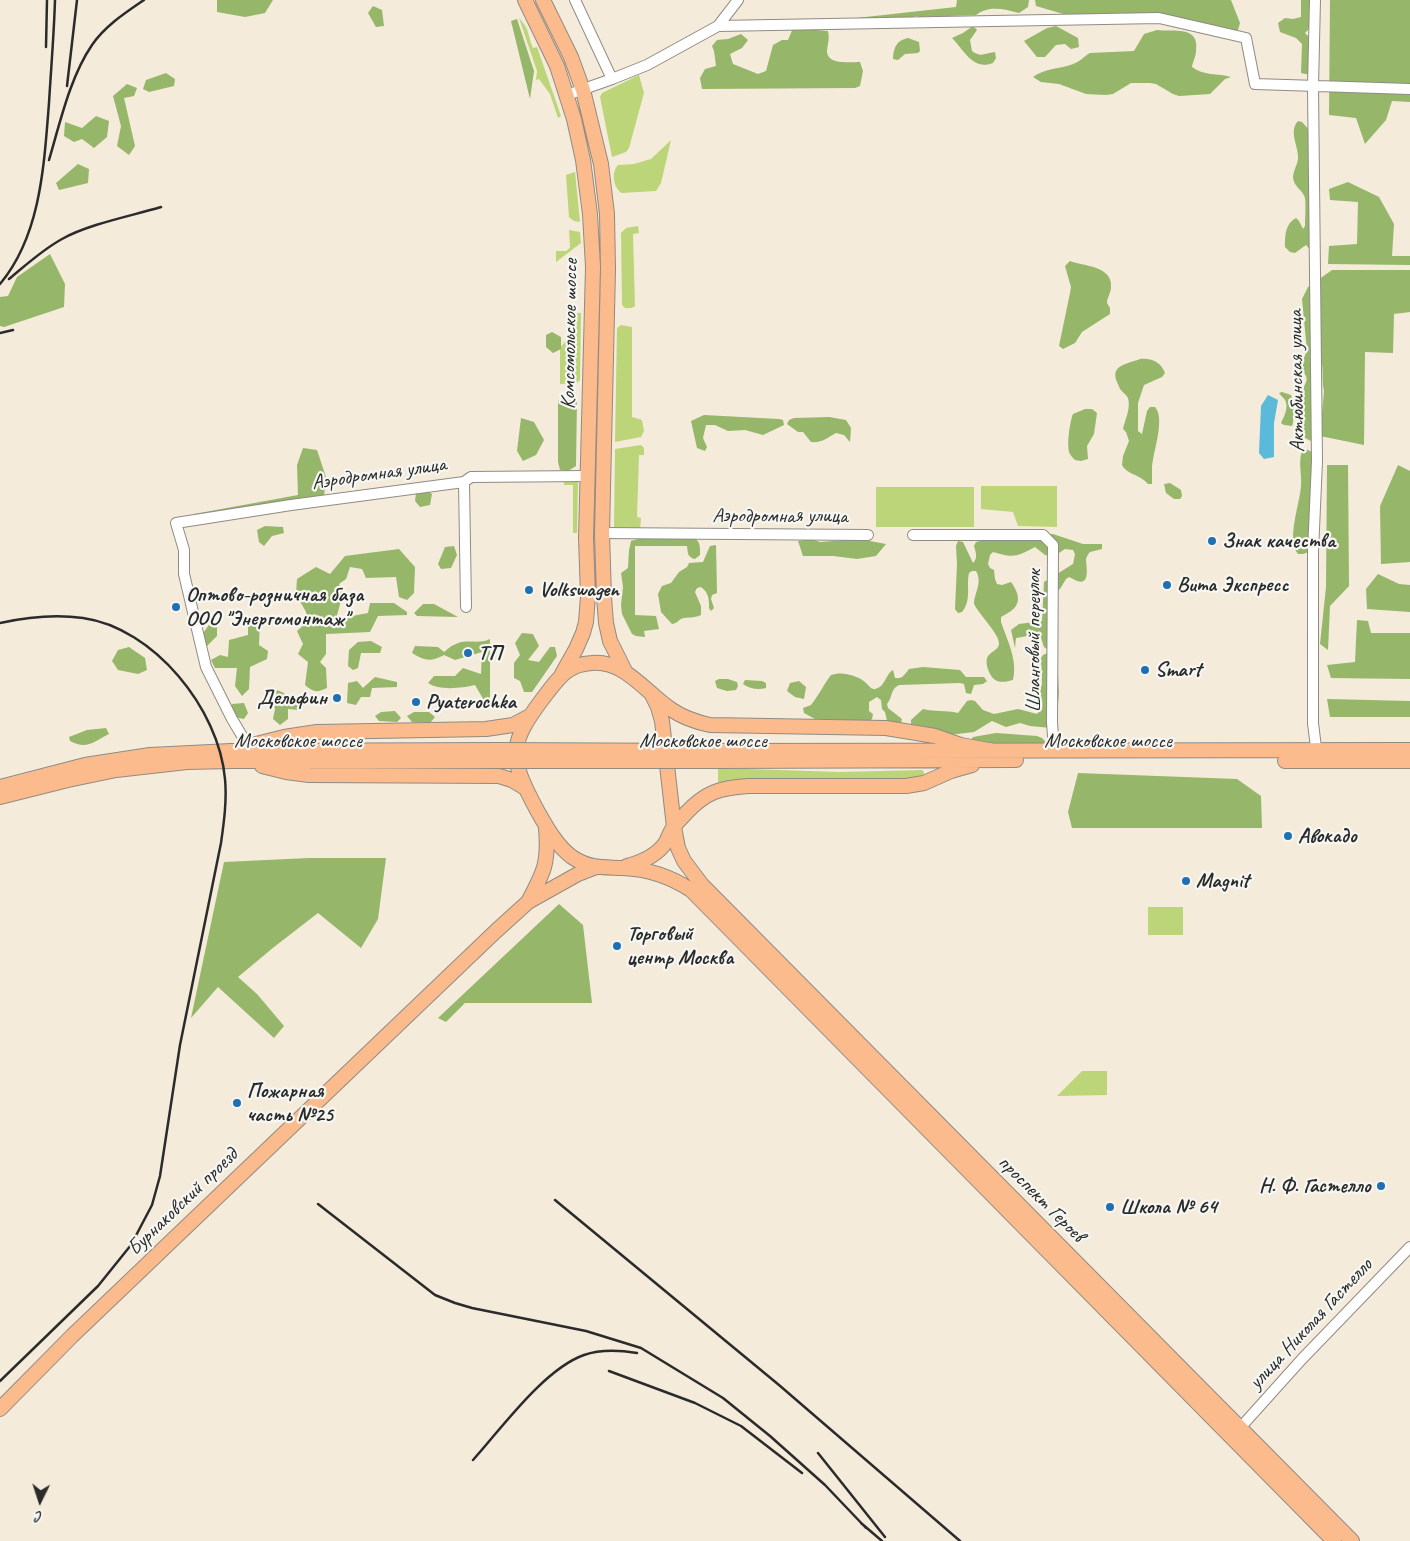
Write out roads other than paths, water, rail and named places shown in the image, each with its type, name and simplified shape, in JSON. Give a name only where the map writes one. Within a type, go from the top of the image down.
[{"type":"main road","name":"Комсомольское шоссе","points":[[525,0],[553,56],[567,95],[583,160],[590,214],[592,257],[586,538],[588,596],[586,622],[576,649],[562,674],[521,729],[517,742],[516,756],[518,769],[525,788],[546,826],[562,848],[571,856],[596,867]]},
{"type":"main road","name":"Комсомольское шоссе","points":[[542,0],[571,57],[583,90],[601,164],[606,214],[608,304],[602,533],[606,624],[613,649],[626,673]]},
{"type":"main road","points":[[562,674],[577,665],[594,662],[610,665],[626,673],[672,710],[689,720],[710,726],[886,728],[935,736],[994,756]]},
{"type":"main road","name":"проспект Героев","points":[[651,694],[662,720],[678,848],[684,861],[702,885],[1352,1541]]},
{"type":"main road","points":[[232,756],[248,746],[284,737],[317,732],[473,731],[513,725],[529,717]]},
{"type":"main road","name":"Московское шоссе","points":[[0,787],[115,759],[168,754],[232,756],[1317,756],[1410,750]]},
{"type":"main road","name":"Московское шоссе","points":[[994,756],[1054,751],[1317,756],[1410,760]]},
{"type":"main road","name":"Московское шоссе","points":[[0,797],[116,770],[232,756]]},
{"type":"main road","points":[[232,756],[286,772],[309,775],[499,776],[512,780],[525,788]]},
{"type":"main road","points":[[622,868],[643,862],[656,853],[665,843],[674,827],[698,800],[711,792],[728,787],[748,786],[906,786],[924,783],[994,756]]},
{"type":"main road","points":[[528,902],[544,871],[548,850],[546,826]]},
{"type":"main road","points":[[528,902],[578,874],[596,867]]},
{"type":"main road","name":"проспект Героев","points":[[596,867],[646,871],[677,880],[691,890],[1334,1541]]},
{"type":"main road","name":"Бурнаковский проезд","points":[[0,1409],[72,1336],[528,902]]},
{"type":"street","points":[[575,0],[612,79]]},
{"type":"street","points":[[567,95],[647,64],[718,26],[738,0]]},
{"type":"street","name":"Актюбинская улица","points":[[1315,0],[1312,86],[1317,461],[1313,552],[1313,723],[1317,756]]},
{"type":"street","points":[[718,26],[1160,18],[1246,38],[1255,84],[1410,89]]},
{"type":"street","name":"Аэродромная улица","points":[[248,746],[206,667],[184,574],[184,550],[176,522],[464,482],[471,477],[587,476]]},
{"type":"street","points":[[464,482],[466,607]]},
{"type":"street","name":"Аэродромная улица","points":[[602,533],[868,535]]},
{"type":"street","name":"Шланговый переулок","points":[[913,535],[1043,535],[1053,545],[1052,722],[1054,751]]},
{"type":"street","name":"улица Николая Гастелло","points":[[1240,1428],[1302,1359],[1410,1247]]},
{"type":"water","points":[[1268,395],[1278,400],[1274,423],[1274,457],[1264,459],[1259,453],[1261,406]]},
{"type":"railway","points":[[46,47],[47,0]]},
{"type":"railway","points":[[0,284],[14,265],[24,244],[38,198],[47,127],[55,0]]},
{"type":"railway","points":[[67,86],[77,0]]},
{"type":"railway","points":[[49,160],[66,101],[84,58],[103,32],[144,0]]},
{"type":"railway","points":[[9,279],[34,258],[62,239],[97,225],[161,207]]},
{"type":"railway","points":[[0,333],[13,330]]},
{"type":"railway","points":[[0,623],[41,617],[83,618],[109,625],[134,638],[158,655],[178,676],[196,700],[210,726],[220,752],[226,795],[221,843],[180,1045],[160,1176],[152,1205],[131,1245],[98,1286],[0,1381]]},
{"type":"railway","points":[[555,1200],[779,1385],[960,1541]]},
{"type":"railway","points":[[318,1204],[435,1295],[472,1308],[586,1331],[641,1348],[723,1398],[770,1436],[825,1485],[866,1528]]},
{"type":"railway","points":[[473,1460],[524,1401],[539,1386],[569,1362],[584,1355],[603,1351],[637,1353]]},
{"type":"railway","points":[[609,1371],[695,1403],[741,1426],[802,1473]]},
{"type":"railway","points":[[818,1453],[885,1537]]},
{"type":"railway","points":[[861,1523],[882,1541]]},
{"type":"place","name":"Знак качества","points":[[1212,541]]},
{"type":"place","name":"Вита Экспресс","points":[[1167,585]]},
{"type":"place","name":"Volkswagen","points":[[529,590]]},
{"type":"place","name":"Оптово-розничная база ООО \"Энергомонтаж\"","points":[[176,607]]},
{"type":"place","name":"ТП","points":[[468,653]]},
{"type":"place","name":"Smart","points":[[1145,670]]},
{"type":"place","name":"Дельфин","points":[[337,698]]},
{"type":"place","name":"Pyaterochka","points":[[416,702]]},
{"type":"place","name":"Авокадо","points":[[1288,836]]},
{"type":"place","name":"Magnit","points":[[1186,881]]},
{"type":"place","name":"Торговый центр Москва","points":[[617,946]]},
{"type":"place","name":"Пожарная часть №25","points":[[237,1103]]},
{"type":"place","name":"Н. Ф. Гастелло","points":[[1381,1186]]},
{"type":"place","name":"Школа № 64","points":[[1110,1207]]}]
